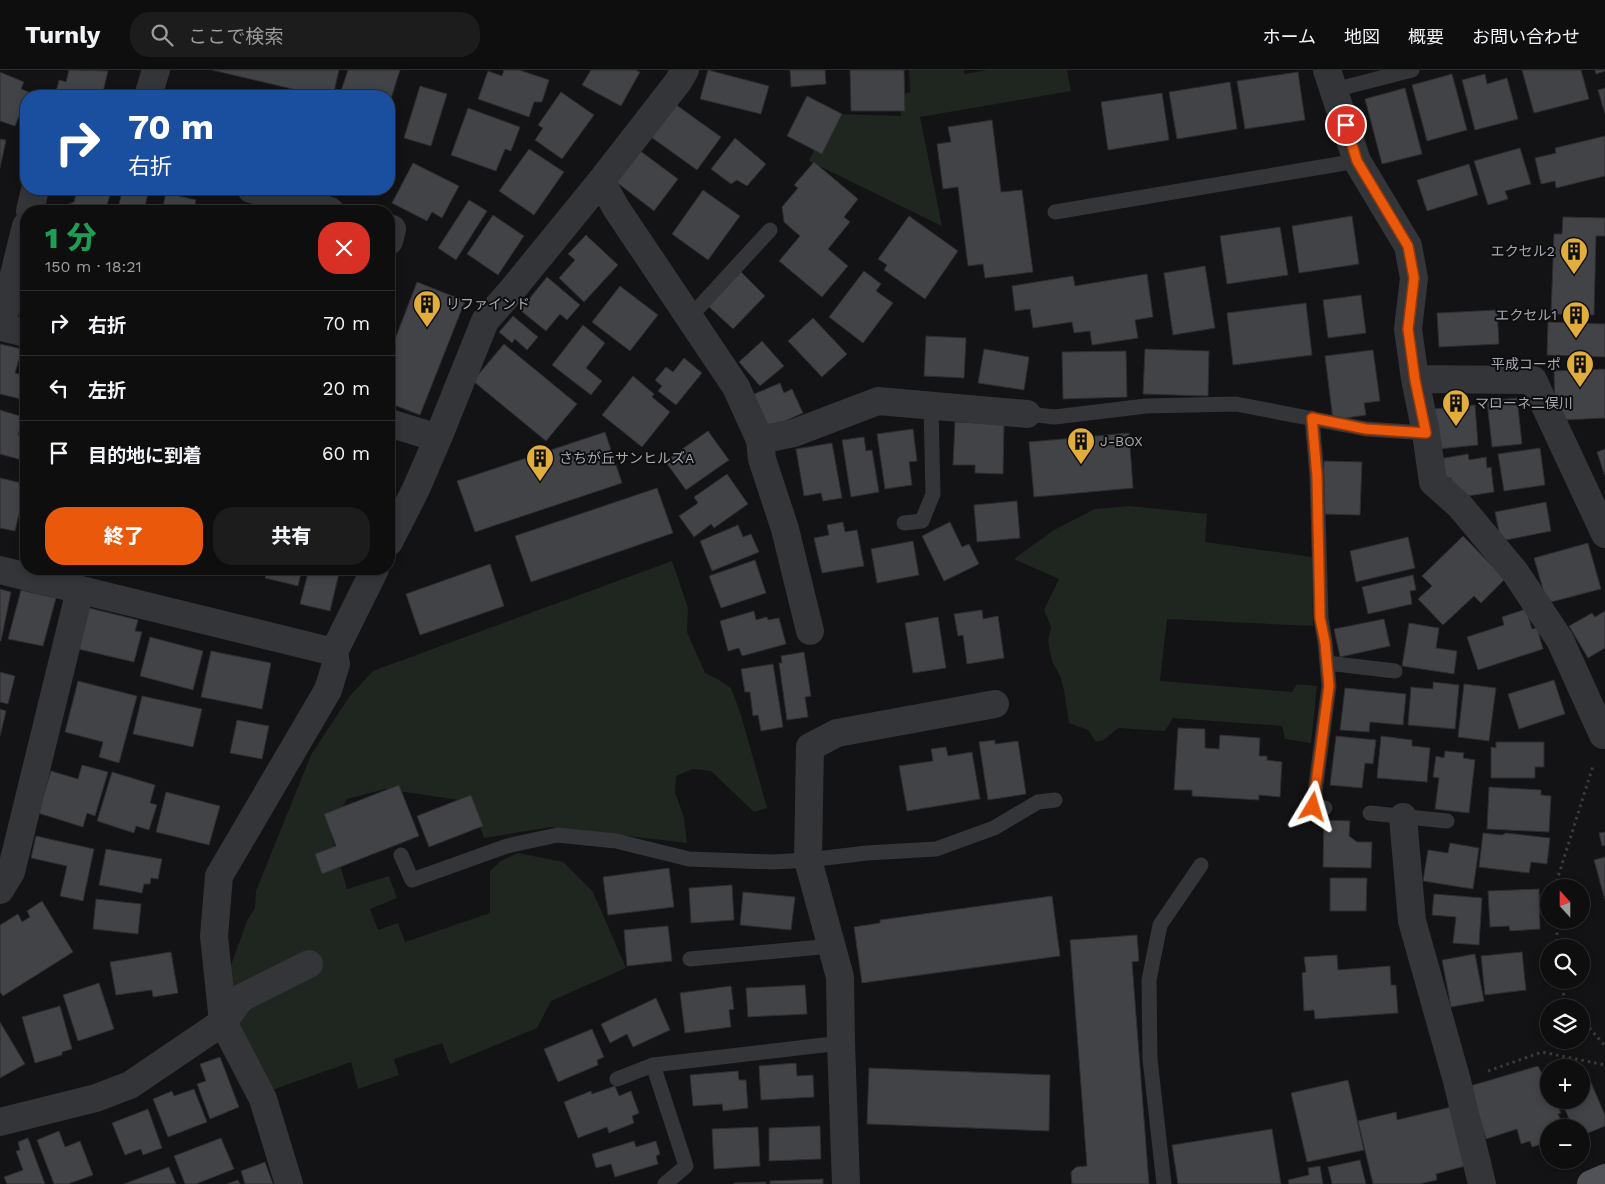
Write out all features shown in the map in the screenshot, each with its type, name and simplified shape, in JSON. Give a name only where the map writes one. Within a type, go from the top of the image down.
[{"type":"main road","points":[[1591,1184],[1605,1178]]},
{"type":"street","points":[[150,90],[156,70]]},
{"type":"street","points":[[395,530],[416,489],[438,438],[485,321],[513,290],[601,181],[678,82],[685,70]]},
{"type":"street","points":[[1331,80],[1357,161],[1408,246],[1414,278],[1408,329],[1433,482],[1460,506],[1515,572],[1560,640],[1604,733]]},
{"type":"street","points":[[601,181],[616,208],[736,387],[760,440],[762,459],[785,528],[810,631]]},
{"type":"street","points":[[273,195],[308,205]]},
{"type":"street","points":[[20,251],[2,327],[20,332]]},
{"type":"street","points":[[1415,380],[1533,380],[1605,534]]},
{"type":"street","points":[[760,440],[794,433],[878,401],[1027,414]]},
{"type":"street","points":[[395,425],[438,438]]},
{"type":"street","points":[[0,570],[334,652]]},
{"type":"street","points":[[289,1184],[263,1099],[223,1022],[214,936],[219,876],[328,690],[336,664],[334,652],[373,575]]},
{"type":"street","points":[[0,890],[11,872],[80,590]]},
{"type":"street","points":[[846,1184],[840,977],[808,860],[810,747],[837,733],[995,704]]},
{"type":"street","points":[[1403,816],[1412,920],[1457,1081],[1482,1184]]},
{"type":"street","points":[[0,1122],[96,1098],[130,1085],[223,1022],[241,998],[309,964]]},
{"type":"lane","points":[[1331,80],[1412,70]]},
{"type":"lane","points":[[1055,212],[1357,161]]},
{"type":"lane","points":[[689,318],[770,230]]},
{"type":"lane","points":[[1027,414],[1055,417],[1146,406],[1236,404],[1366,429],[1426,433]]},
{"type":"lane","points":[[904,523],[922,521],[933,494],[931,406]]},
{"type":"lane","points":[[1312,418],[1317,476],[1320,618],[1325,642],[1329,686],[1313,807],[1325,808]]},
{"type":"lane","points":[[1326,662],[1396,671]]},
{"type":"lane","points":[[401,855],[412,880],[507,846],[557,835],[616,841],[690,859],[773,862],[808,860],[867,853],[936,849],[994,828],[1038,802],[1055,800]]},
{"type":"lane","points":[[1370,813],[1447,821]]},
{"type":"lane","points":[[1164,1184],[1150,1059],[1149,980],[1160,925],[1201,864]]},
{"type":"lane","points":[[690,959],[832,946]]},
{"type":"lane","points":[[617,1079],[653,1065],[841,1043]]},
{"type":"lane","points":[[653,1065],[686,1166],[665,1184]]},
{"type":"path","points":[[1557,879],[1604,733]]},
{"type":"path","points":[[1590,1028],[1605,1046]]},
{"type":"path","points":[[1457,1081],[1542,1052],[1605,1065]]},
{"type":"shaded area","points":[[909,70],[964,70],[964,74],[988,70],[1067,70],[1071,91],[920,117],[942,226],[809,161],[831,114],[901,116],[898,95],[910,92]]},
{"type":"shaded area","points":[[1130,506],[1207,514],[1205,542],[1312,557],[1313,626],[1167,619],[1160,681],[1292,692],[1297,684],[1317,686],[1311,743],[1285,739],[1282,726],[1173,718],[1165,731],[1118,728],[1105,739],[1096,742],[1088,730],[1069,723],[1064,690],[1060,676],[1052,661],[1048,641],[1051,627],[1044,610],[1059,579],[1014,559],[1054,530],[1095,509]]},
{"type":"shaded area","points":[[672,561],[688,608],[687,632],[705,673],[731,688],[741,715],[767,808],[754,812],[711,771],[693,769],[676,776],[675,792],[684,818],[687,843],[551,827],[484,838],[472,802],[385,789],[347,799],[330,830],[347,889],[389,876],[397,898],[370,909],[378,930],[398,923],[405,942],[490,913],[490,871],[501,861],[518,853],[563,862],[593,892],[626,968],[551,1001],[537,1028],[450,1064],[442,1043],[394,1059],[399,1075],[358,1089],[351,1062],[269,1091],[223,987],[247,921],[255,908],[256,891],[311,755],[349,697],[373,671]]},
{"type":"building","points":[[69,70],[108,71],[103,90],[56,90],[59,80],[66,82]]},
{"type":"building","points":[[212,70],[339,70],[334,90],[297,90]]},
{"type":"building","points":[[348,70],[400,70],[394,90],[341,90]]},
{"type":"building","points":[[504,70],[519,70],[549,80],[542,102],[534,102],[529,117],[478,99],[488,71],[502,76]]},
{"type":"building","points":[[591,70],[635,70],[640,72],[621,106],[582,85]]},
{"type":"building","points":[[708,70],[769,86],[761,114],[700,99]]},
{"type":"building","points":[[790,70],[825,70],[826,84],[791,87]]},
{"type":"building","points":[[850,70],[904,70],[905,111],[851,111]]},
{"type":"building","points":[[1522,70],[1581,70],[1589,99],[1534,113]]},
{"type":"building","points":[[1595,70],[1605,70],[1605,71],[1596,74]]},
{"type":"building","points":[[0,72],[24,82],[21,89],[24,90],[20,90],[20,114],[15,126],[0,121]]},
{"type":"building","points":[[1298,72],[1305,120],[1245,129],[1237,81]]},
{"type":"building","points":[[1452,74],[1467,130],[1427,141],[1412,85]]},
{"type":"building","points":[[1485,74],[1487,84],[1507,78],[1518,119],[1475,130],[1462,80]]},
{"type":"building","points":[[1230,82],[1237,129],[1177,139],[1169,92]]},
{"type":"building","points":[[420,86],[447,94],[431,146],[404,138]]},
{"type":"building","points":[[1405,88],[1422,154],[1382,164],[1365,99]]},
{"type":"building","points":[[1605,88],[1605,114],[1598,90]]},
{"type":"building","points":[[561,92],[594,115],[562,159],[535,140],[543,128],[538,125]]},
{"type":"building","points":[[1162,93],[1169,140],[1108,150],[1101,102]]},
{"type":"building","points":[[807,96],[842,114],[822,154],[787,136]]},
{"type":"building","points":[[675,104],[721,137],[697,170],[651,137]]},
{"type":"building","points":[[468,108],[520,127],[511,151],[505,149],[496,171],[451,155]]},
{"type":"building","points":[[992,120],[1001,192],[1022,190],[1033,272],[985,278],[983,264],[968,266],[958,187],[943,189],[937,144],[951,142],[948,127]]},
{"type":"building","points":[[1605,136],[1605,176],[1556,188],[1555,181],[1541,184],[1535,158],[1556,153],[1555,148]]},
{"type":"building","points":[[735,138],[766,164],[747,186],[737,180],[731,184],[711,169]]},
{"type":"building","points":[[0,139],[6,140],[0,168]]},
{"type":"building","points":[[1520,148],[1531,184],[1505,191],[1508,199],[1488,205],[1474,161]]},
{"type":"building","points":[[529,149],[564,172],[534,215],[499,191]]},
{"type":"building","points":[[639,150],[678,179],[654,211],[615,181]]},
{"type":"building","points":[[814,162],[858,199],[844,217],[850,222],[828,249],[848,266],[822,297],[779,261],[800,236],[784,222],[782,207],[798,188],[794,185]]},
{"type":"building","points":[[413,163],[459,186],[442,218],[432,212],[427,221],[392,203]]},
{"type":"building","points":[[1469,164],[1478,195],[1427,211],[1417,180]]},
{"type":"building","points":[[703,190],[740,216],[708,260],[672,234]]},
{"type":"building","points":[[76,195],[110,195],[107,205],[66,205],[74,202]]},
{"type":"building","points":[[121,195],[148,195],[145,205],[119,205]]},
{"type":"building","points":[[166,195],[196,200],[195,205],[163,205]]},
{"type":"building","points":[[469,200],[487,211],[456,260],[438,248]]},
{"type":"building","points":[[493,215],[524,236],[498,275],[467,254]]},
{"type":"building","points":[[909,216],[958,251],[925,299],[884,270],[887,265],[878,259]]},
{"type":"building","points":[[1352,216],[1359,264],[1299,273],[1292,226]]},
{"type":"building","name":"エクセル2","points":[[1563,217],[1605,218],[1605,236],[1596,236],[1594,315],[1551,314],[1554,234],[1562,234]]},
{"type":"building","points":[[1280,227],[1288,275],[1227,284],[1220,236]]},
{"type":"building","points":[[586,235],[618,265],[584,302],[559,278],[575,260],[568,254]]},
{"type":"building","points":[[1205,266],[1215,328],[1173,335],[1164,273]]},
{"type":"building","points":[[739,270],[765,296],[733,329],[706,304]]},
{"type":"building","points":[[864,271],[881,284],[876,291],[893,303],[863,343],[829,317]]},
{"type":"building","points":[[1147,274],[1153,317],[1135,320],[1138,338],[1092,345],[1090,331],[1074,333],[1072,322],[1033,328],[1030,309],[1015,311],[1012,286],[1073,276],[1075,286]]},
{"type":"building","points":[[547,277],[580,305],[567,320],[560,314],[546,331],[520,310]]},
{"type":"building","name":"リファインド","points":[[417,282],[465,301],[420,415],[395,405],[395,339]]},
{"type":"building","points":[[620,286],[658,315],[630,351],[592,322]]},
{"type":"building","points":[[1361,295],[1366,333],[1328,338],[1323,300]]},
{"type":"building","points":[[1306,303],[1312,355],[1233,365],[1227,313]]},
{"type":"building","points":[[1497,310],[1499,344],[1439,347],[1437,313]]},
{"type":"building","points":[[513,316],[538,337],[527,350],[515,339],[512,343],[499,332]]},
{"type":"building","points":[[813,318],[847,354],[822,377],[788,341]]},
{"type":"building","name":"エクセル1","points":[[1548,322],[1605,324],[1605,357],[1547,355]]},
{"type":"building","points":[[583,325],[605,343],[586,368],[602,381],[591,395],[552,365]]},
{"type":"building","points":[[926,336],[966,338],[964,378],[924,376]]},
{"type":"building","points":[[762,341],[784,366],[760,386],[739,362]]},
{"type":"building","points":[[0,344],[20,349],[15,373],[20,374],[20,399],[0,394]]},
{"type":"building","points":[[504,344],[577,404],[546,441],[473,381]]},
{"type":"building","points":[[984,349],[1029,357],[1024,390],[978,383]]},
{"type":"building","points":[[1145,349],[1209,351],[1208,396],[1143,394]]},
{"type":"building","points":[[1373,350],[1380,401],[1364,403],[1366,415],[1333,420],[1325,356]]},
{"type":"building","points":[[1126,351],[1127,397],[1063,399],[1062,352]]},
{"type":"building","points":[[684,358],[702,373],[676,405],[658,391],[662,386],[655,380],[666,367],[673,372]]},
{"type":"building","name":"平成コーポ","points":[[1605,369],[1605,418],[1563,420],[1562,405],[1555,405],[1554,371]]},
{"type":"building","points":[[633,376],[654,394],[652,397],[670,412],[642,447],[602,415]]},
{"type":"building","points":[[780,383],[784,393],[792,389],[803,413],[767,429],[752,395]]},
{"type":"building","points":[[1517,398],[1522,444],[1492,447],[1487,401]]},
{"type":"building","name":"マローネ二俣川","points":[[1475,405],[1478,445],[1438,449],[1434,409]]},
{"type":"building","points":[[0,410],[20,416],[18,435],[20,436],[20,459],[0,454]]},
{"type":"building","points":[[955,422],[1004,424],[1003,474],[975,473],[975,465],[953,465]]},
{"type":"building","points":[[913,429],[917,461],[909,462],[912,485],[885,489],[877,434]]},
{"type":"building","points":[[708,431],[729,460],[686,490],[665,461]]},
{"type":"building","name":"さちが丘サンヒルズA","points":[[605,432],[622,483],[475,532],[457,481]]},
{"type":"building","name":"J-BOX","points":[[1129,433],[1133,488],[1034,497],[1029,442]]},
{"type":"building","points":[[864,437],[866,451],[872,450],[879,492],[851,497],[842,440]]},
{"type":"building","points":[[832,443],[842,498],[823,501],[821,493],[804,496],[796,449]]},
{"type":"building","points":[[1540,448],[1545,485],[1504,491],[1498,454]]},
{"type":"building","points":[[1605,449],[1605,476],[1597,452]]},
{"type":"building","points":[[1468,454],[1469,460],[1486,457],[1487,468],[1491,467],[1494,492],[1454,498],[1451,478],[1442,479],[1439,459]]},
{"type":"building","points":[[1324,461],[1362,462],[1360,515],[1322,514]]},
{"type":"building","points":[[727,474],[748,504],[714,528],[711,524],[694,537],[679,516],[698,503],[694,497]]},
{"type":"building","points":[[0,478],[20,483],[20,510],[15,531],[0,528]]},
{"type":"building","points":[[657,488],[673,533],[531,582],[515,536]]},
{"type":"building","points":[[1017,501],[1020,538],[977,542],[974,505]]},
{"type":"building","points":[[1546,502],[1551,531],[1501,541],[1495,512]]},
{"type":"building","points":[[843,522],[845,532],[857,530],[864,566],[822,573],[814,538],[829,535],[827,525]]},
{"type":"building","points":[[950,522],[962,547],[969,544],[979,564],[944,581],[922,536]]},
{"type":"building","points":[[738,525],[743,537],[751,534],[759,552],[712,571],[700,541]]},
{"type":"building","points":[[1463,536],[1505,579],[1481,603],[1474,596],[1443,625],[1418,599],[1432,586],[1422,576]]},
{"type":"building","points":[[1408,537],[1415,568],[1356,582],[1350,551]]},
{"type":"building","points":[[913,541],[919,575],[877,583],[871,549]]},
{"type":"building","points":[[1588,543],[1601,589],[1547,603],[1534,558]]},
{"type":"building","points":[[755,560],[766,593],[721,608],[709,576]]},
{"type":"building","points":[[490,564],[504,606],[420,635],[406,594]]},
{"type":"building","points":[[266,575],[301,575],[298,586],[265,578]]},
{"type":"building","points":[[307,575],[339,575],[330,611],[300,604]]},
{"type":"building","points":[[1413,575],[1416,590],[1410,591],[1412,604],[1368,614],[1362,587]]},
{"type":"building","points":[[0,589],[11,592],[1,641],[0,641]]},
{"type":"building","points":[[21,590],[56,598],[43,646],[8,639]]},
{"type":"building","points":[[89,608],[138,620],[135,631],[142,632],[134,662],[78,649]]},
{"type":"building","points":[[1526,609],[1532,629],[1537,628],[1543,649],[1478,670],[1467,637],[1504,625],[1502,617]]},
{"type":"building","points":[[982,610],[983,619],[998,616],[1004,658],[967,664],[963,635],[958,636],[954,614]]},
{"type":"building","points":[[754,611],[756,620],[767,617],[768,620],[779,618],[786,644],[742,656],[739,648],[728,651],[720,621]]},
{"type":"building","points":[[1605,611],[1605,648],[1588,658],[1569,626],[1592,613],[1595,617]]},
{"type":"building","points":[[938,617],[946,668],[913,673],[905,623]]},
{"type":"building","points":[[1384,619],[1390,646],[1340,657],[1334,629]]},
{"type":"building","points":[[1409,623],[1439,628],[1436,648],[1457,651],[1454,674],[1402,666]]},
{"type":"building","points":[[150,637],[203,651],[193,690],[140,676]]},
{"type":"building","points":[[211,651],[271,663],[262,709],[201,697]]},
{"type":"building","points":[[804,652],[811,696],[805,697],[808,717],[787,720],[779,663],[782,663],[781,656]]},
{"type":"building","points":[[773,664],[783,727],[761,731],[758,715],[753,716],[750,692],[745,692],[741,669]]},
{"type":"building","points":[[0,672],[15,676],[8,704],[0,702]]},
{"type":"building","points":[[1554,680],[1565,714],[1519,729],[1508,694]]},
{"type":"building","points":[[78,681],[137,696],[119,763],[99,757],[103,742],[65,732]]},
{"type":"building","points":[[1433,682],[1459,685],[1455,729],[1408,725],[1411,687],[1433,689]]},
{"type":"building","points":[[1464,684],[1496,688],[1489,741],[1458,737]]},
{"type":"building","points":[[1345,688],[1406,694],[1403,725],[1370,722],[1369,732],[1340,730]]},
{"type":"building","points":[[142,696],[202,709],[193,747],[133,734]]},
{"type":"building","points":[[0,709],[6,711],[0,736]]},
{"type":"building","points":[[237,720],[269,726],[262,759],[230,753]]},
{"type":"building","points":[[1178,728],[1205,729],[1205,748],[1219,749],[1220,735],[1260,738],[1259,756],[1267,756],[1267,760],[1282,762],[1280,797],[1259,795],[1259,800],[1192,796],[1192,790],[1174,790]]},
{"type":"building","points":[[1336,736],[1376,740],[1373,764],[1365,763],[1362,788],[1330,785]]},
{"type":"building","points":[[1381,736],[1412,740],[1412,746],[1430,748],[1427,782],[1377,778]]},
{"type":"building","points":[[995,740],[995,744],[1018,741],[1026,794],[988,800],[979,742]]},
{"type":"building","points":[[1496,742],[1544,742],[1544,767],[1535,767],[1535,778],[1491,778],[1491,747],[1496,748]]},
{"type":"building","points":[[946,747],[948,756],[972,752],[980,799],[907,811],[899,766],[933,761],[931,749]]},
{"type":"building","points":[[1445,751],[1464,753],[1463,758],[1475,760],[1469,813],[1435,809],[1439,778],[1433,777],[1436,756],[1444,758]]},
{"type":"building","points":[[82,765],[108,772],[95,816],[87,813],[83,827],[38,813],[51,771],[78,779]]},
{"type":"building","points":[[112,772],[155,785],[150,803],[157,805],[149,830],[136,826],[134,833],[97,821]]},
{"type":"building","points":[[399,785],[419,836],[322,874],[315,854],[336,846],[324,814]]},
{"type":"building","points":[[1489,787],[1541,790],[1541,795],[1551,796],[1549,832],[1487,829]]},
{"type":"building","points":[[166,792],[220,806],[209,845],[156,832]]},
{"type":"building","points":[[471,795],[483,826],[429,847],[417,816]]},
{"type":"building","points":[[1324,820],[1350,821],[1349,836],[1357,842],[1372,842],[1371,868],[1323,867]]},
{"type":"building","points":[[1605,832],[1605,845],[1602,846],[1599,833]]},
{"type":"building","points":[[1483,833],[1502,835],[1506,833],[1550,838],[1547,864],[1531,862],[1529,873],[1479,867]]},
{"type":"building","points":[[36,836],[94,849],[83,901],[60,896],[67,866],[31,858]]},
{"type":"building","points":[[1450,843],[1479,848],[1473,889],[1423,881],[1428,850],[1448,853]]},
{"type":"building","points":[[106,849],[162,859],[158,879],[151,878],[150,884],[144,884],[142,893],[99,885]]},
{"type":"building","points":[[1605,857],[1605,900],[1594,860]]},
{"type":"building","points":[[669,868],[674,907],[608,915],[603,877]]},
{"type":"building","points":[[1330,878],[1367,878],[1366,911],[1330,911]]},
{"type":"building","points":[[732,885],[734,920],[691,923],[689,888]]},
{"type":"building","points":[[1539,889],[1540,929],[1510,931],[1509,926],[1490,927],[1488,891]]},
{"type":"building","points":[[743,892],[795,897],[791,930],[740,925]]},
{"type":"building","points":[[1434,894],[1482,898],[1479,945],[1453,943],[1456,917],[1432,915]]},
{"type":"building","points":[[1052,896],[1060,956],[862,983],[854,927],[880,923],[880,920]]},
{"type":"building","points":[[96,899],[141,904],[138,934],[93,929]]},
{"type":"building","points":[[42,901],[73,952],[3,996],[0,992],[0,925],[18,914],[22,922],[30,917],[27,911]]},
{"type":"building","points":[[668,926],[672,961],[627,966],[624,930]]},
{"type":"building","points":[[1137,935],[1139,961],[1132,962],[1149,1184],[1072,1184],[1071,1172],[1076,1167],[1087,1166],[1070,940]]},
{"type":"building","points":[[171,952],[178,993],[153,997],[152,990],[116,995],[110,962]]},
{"type":"building","points":[[1522,952],[1526,990],[1485,995],[1481,956]]},
{"type":"building","points":[[1475,954],[1484,1001],[1451,1007],[1442,960]]},
{"type":"building","points":[[1337,955],[1338,970],[1390,966],[1391,985],[1396,985],[1398,1013],[1315,1019],[1314,1010],[1304,1011],[1302,973],[1306,972],[1304,957]]},
{"type":"building","points":[[99,983],[114,1029],[78,1041],[63,995]]},
{"type":"building","points":[[805,985],[807,1014],[748,1017],[746,988]]},
{"type":"building","points":[[731,986],[734,1009],[729,1010],[731,1027],[685,1033],[680,993]]},
{"type":"building","points":[[656,998],[670,1030],[633,1047],[627,1034],[610,1043],[601,1024]]},
{"type":"building","points":[[60,1006],[72,1049],[62,1052],[62,1055],[35,1063],[22,1017]]},
{"type":"building","points":[[0,1022],[25,1064],[0,1078]]},
{"type":"building","points":[[592,1029],[604,1057],[597,1060],[598,1065],[558,1082],[544,1049]]},
{"type":"building","points":[[220,1057],[239,1107],[210,1119],[197,1084],[206,1081],[200,1064]]},
{"type":"building","points":[[796,1063],[797,1076],[813,1075],[814,1097],[761,1100],[759,1066]]},
{"type":"building","points":[[1538,1066],[1540,1070],[1540,1109],[1559,1109],[1561,1113],[1558,1114],[1560,1119],[1540,1119],[1540,1145],[1532,1147],[1530,1141],[1521,1144],[1517,1129],[1486,1139],[1470,1086]]},
{"type":"building","points":[[869,1068],[1050,1075],[1049,1131],[867,1124]]},
{"type":"building","points":[[738,1071],[739,1080],[746,1080],[748,1108],[723,1111],[722,1104],[693,1106],[690,1075]]},
{"type":"building","points":[[1348,1080],[1364,1150],[1307,1162],[1291,1093]]},
{"type":"building","points":[[1590,1080],[1605,1115],[1605,1126],[1590,1132],[1590,1119],[1569,1119],[1565,1109],[1590,1109]]},
{"type":"building","points":[[615,1086],[619,1096],[631,1091],[639,1113],[632,1116],[634,1123],[609,1133],[607,1127],[578,1138],[564,1102],[591,1091],[592,1094]]},
{"type":"building","points":[[194,1089],[207,1122],[168,1137],[153,1099],[172,1091],[174,1096]]},
{"type":"building","points":[[1451,1107],[1465,1166],[1436,1174],[1437,1180],[1419,1184],[1373,1184],[1358,1121],[1396,1112],[1397,1120]]},
{"type":"building","points":[[148,1109],[162,1148],[143,1155],[141,1149],[125,1155],[112,1123]]},
{"type":"building","points":[[820,1126],[821,1159],[769,1161],[769,1128]]},
{"type":"building","points":[[758,1127],[760,1166],[714,1169],[712,1129]]},
{"type":"building","points":[[1272,1129],[1281,1184],[1178,1184],[1172,1145]]},
{"type":"building","points":[[59,1131],[65,1147],[80,1141],[93,1175],[68,1184],[54,1184],[37,1140]]},
{"type":"building","points":[[28,1138],[45,1184],[7,1184],[4,1177],[23,1170],[16,1151],[20,1150],[18,1142]]},
{"type":"building","points":[[221,1138],[234,1169],[196,1184],[185,1184],[174,1156]]},
{"type":"building","points":[[634,1141],[636,1147],[656,1141],[660,1154],[656,1156],[658,1164],[615,1177],[611,1164],[596,1168],[592,1154]]},
{"type":"building","points":[[1360,1160],[1366,1184],[1332,1184],[1328,1167]]},
{"type":"building","points":[[265,1162],[273,1184],[245,1184],[241,1171]]},
{"type":"building","points":[[1320,1166],[1323,1184],[1289,1184],[1288,1180],[1309,1175],[1308,1168]]},
{"type":"building","points":[[169,1167],[176,1184],[124,1184]]},
{"type":"building","points":[[823,1179],[823,1184],[770,1184],[770,1181]]},
{"type":"building","points":[[238,1180],[240,1184],[227,1184]]},
{"type":"building","points":[[766,1182],[766,1184],[734,1184],[734,1183]]},
{"type":"place","name":"エクセル2","points":[[1574,275]]},
{"type":"place","name":"リファインド","points":[[427,328]]},
{"type":"place","name":"エクセル1","points":[[1576,339]]},
{"type":"place","name":"平成コーポ","points":[[1580,388]]},
{"type":"place","name":"マローネ二俣川","points":[[1456,427]]},
{"type":"place","name":"J-BOX","points":[[1081,465]]},
{"type":"place","name":"さちが丘サンヒルズA","points":[[540,482]]},
{"type":"route","points":[[1313,807],[1329,686],[1325,642],[1320,618],[1317,476],[1312,418],[1366,429],[1426,433],[1415,380],[1408,329],[1414,278],[1408,246],[1357,161],[1346,125]]}]
